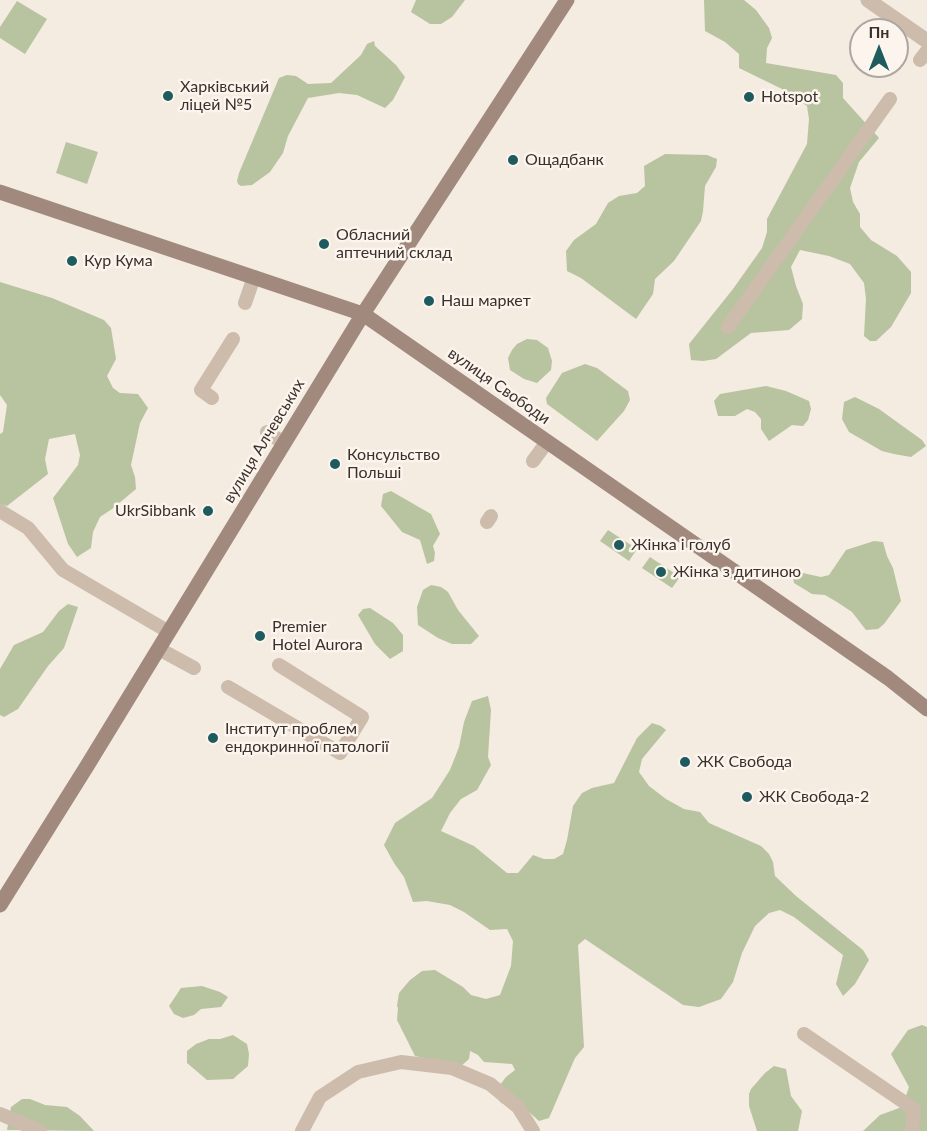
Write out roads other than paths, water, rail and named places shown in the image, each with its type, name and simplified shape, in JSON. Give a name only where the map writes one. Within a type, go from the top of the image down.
[{"type":"street","name":"вулиця Алчевських","points":[[0,905],[363,314],[567,0]]},
{"type":"street","points":[[868,0],[927,40]]},
{"type":"street","name":"вулиця Свободи","points":[[0,192],[363,314],[888,678],[927,709]]},
{"type":"lane","points":[[728,327],[890,99]]},
{"type":"lane","points":[[245,303],[254,277]]},
{"type":"lane","points":[[212,398],[201,390],[233,339]]},
{"type":"lane","points":[[267,432],[284,443]]},
{"type":"lane","points":[[532,461],[547,442]]},
{"type":"lane","points":[[0,511],[28,528],[63,570],[169,632]]},
{"type":"lane","points":[[159,649],[194,668]]},
{"type":"lane","points":[[228,687],[340,753],[362,717],[279,666]]},
{"type":"lane","points":[[804,1034],[914,1109],[912,1131]]},
{"type":"lane","points":[[302,1131],[320,1097],[358,1072],[401,1062],[452,1068],[490,1084],[518,1107],[533,1131]]},
{"type":"lane","points":[[0,1113],[40,1131]]},
{"type":"place","name":"Харківський ліцей №5","points":[[168,96]]},
{"type":"place","name":"Hotspot","points":[[749,97]]},
{"type":"place","name":"Ощадбанк","points":[[513,160]]},
{"type":"place","name":"Обласний аптечний склад","points":[[324,244]]},
{"type":"place","name":"Кур Кума","points":[[72,261]]},
{"type":"place","name":"Наш маркет","points":[[429,301]]},
{"type":"place","name":"Консульство Польші","points":[[335,464]]},
{"type":"place","name":"UkrSibbank","points":[[208,511]]},
{"type":"place","name":"Жінка і голуб","points":[[619,545]]},
{"type":"place","name":"Жінка з дитиною","points":[[661,572]]},
{"type":"place","name":"Premier Hotel Aurora","points":[[260,636]]},
{"type":"place","name":"Інститут проблем ендокринної патології","points":[[213,738]]},
{"type":"place","name":"ЖК Свобода","points":[[685,762]]},
{"type":"place","name":"ЖК Свобода-2","points":[[747,797]]}]
